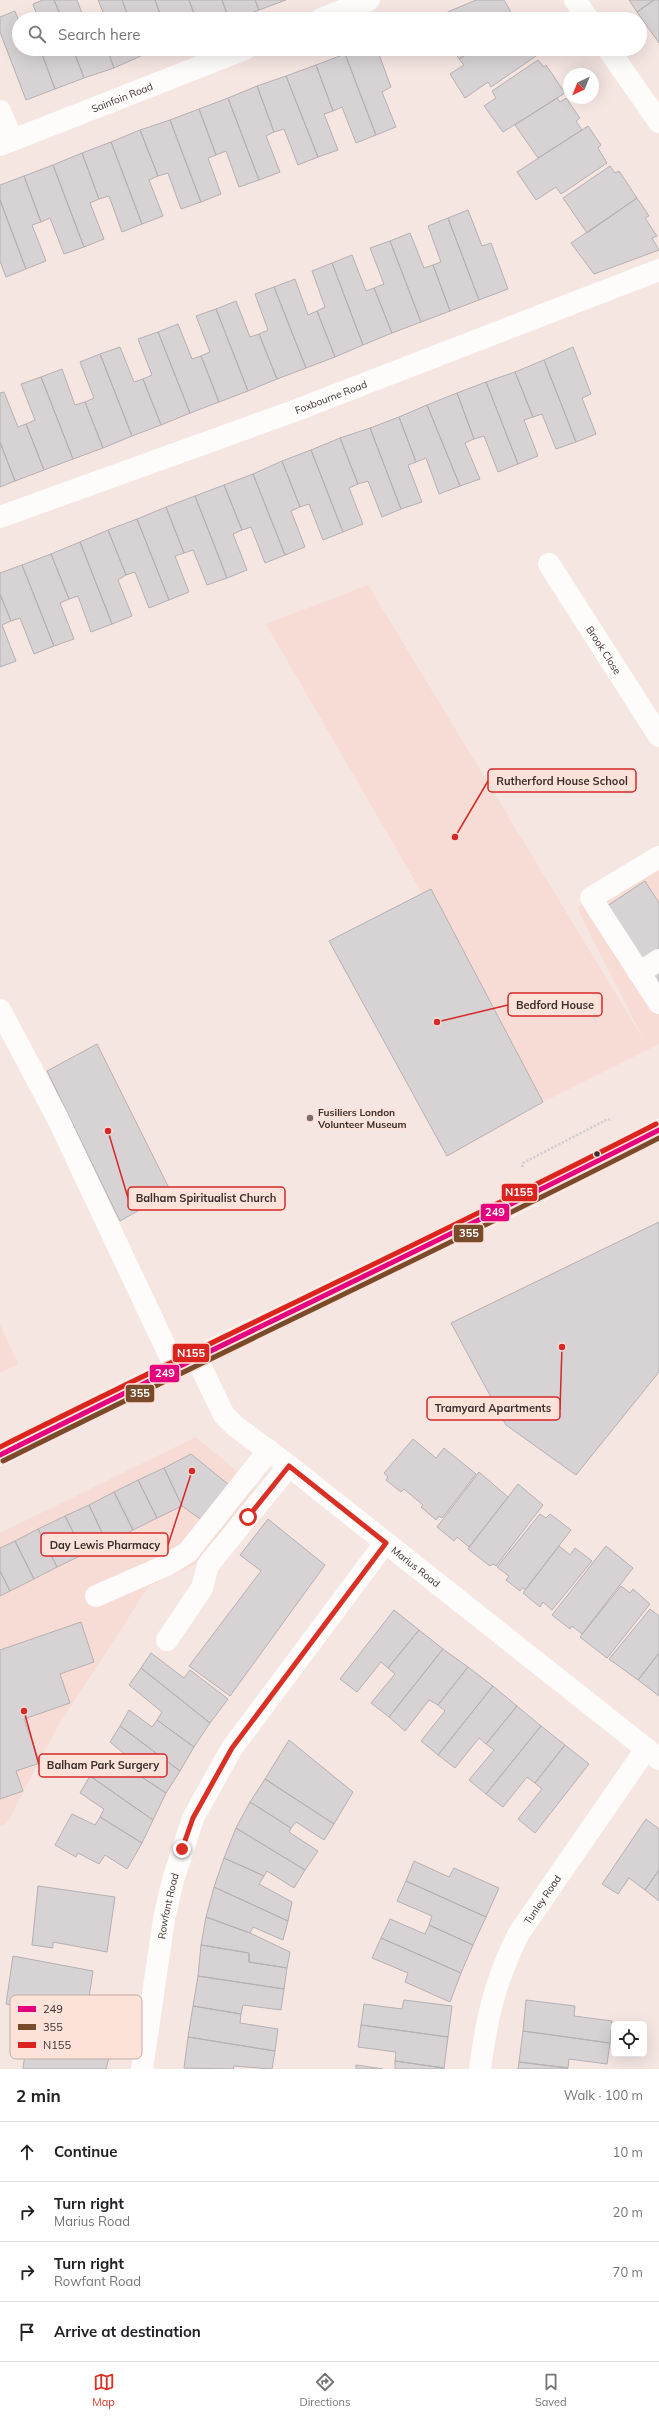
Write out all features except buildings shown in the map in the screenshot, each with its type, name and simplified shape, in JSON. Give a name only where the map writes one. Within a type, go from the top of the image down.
[{"type":"main road","points":[[339,12],[369,0]]},
{"type":"main road","points":[[574,0],[583,12]]},
{"type":"main road","name":"Sainfoin Road","points":[[6,143],[227,56]]},
{"type":"main road","points":[[613,56],[659,122]]},
{"type":"main road","points":[[0,111],[6,143]]},
{"type":"main road","name":"Foxbourne Road","points":[[0,517],[294,411],[659,270]]},
{"type":"main road","name":"Brook Close","points":[[549,564],[659,736]]},
{"type":"main road","points":[[658,860],[591,898],[659,1003]]},
{"type":"main road","points":[[639,973],[659,960]]},
{"type":"main road","points":[[0,1010],[57,1117],[175,1367]]},
{"type":"main road","points":[[0,1455],[175,1367],[516,1203],[659,1130]]},
{"type":"main road","name":"Marius Road","points":[[196,1357],[224,1415],[236,1426],[269,1450],[653,1754]]},
{"type":"main road","points":[[96,1596],[167,1565],[188,1552],[269,1450]]},
{"type":"main road","points":[[167,1640],[202,1588],[208,1565],[289,1466]]},
{"type":"main road","name":"Rowfant Road","points":[[142,2069],[164,1919],[172,1880],[193,1818],[232,1748],[386,1543]]},
{"type":"main road","name":"Tunley Road","points":[[480,2069],[491,1997],[502,1965],[519,1932],[653,1754]]},
{"type":"shaded area","points":[[368,585],[645,1042],[577,908],[659,860],[659,1044],[543,1102],[266,624]]},
{"type":"shaded area","points":[[0,1324],[18,1364],[0,1373]]},
{"type":"shaded area","points":[[196,1437],[256,1487],[196,1564],[149,1586],[58,1726],[7,1823],[0,1826],[0,1533]]},
{"type":"transit line","name":"N155","points":[[0,1447],[493,1206],[656,1124]]},
{"type":"transit line","name":"249","points":[[0,1455],[659,1130]]},
{"type":"transit line","name":"355","points":[[3,1461],[496,1220],[659,1138]]},
{"type":"place","name":"Rutherford House School","points":[[455,837]]},
{"type":"place","name":"Bedford House","points":[[437,1022]]},
{"type":"place","name":"Fusiliers London Volunteer Museum","points":[[310,1118]]},
{"type":"place","name":"Balham Spiritualist Church","points":[[108,1131]]},
{"type":"place","name":"Tramyard Apartments","points":[[562,1347]]},
{"type":"place","name":"Day Lewis Pharmacy","points":[[192,1471]]},
{"type":"place","name":"Balham Park Surgery","points":[[24,1711]]},
{"type":"route","points":[[182,1849],[193,1818],[232,1748],[386,1543],[289,1466],[248,1517]]}]
